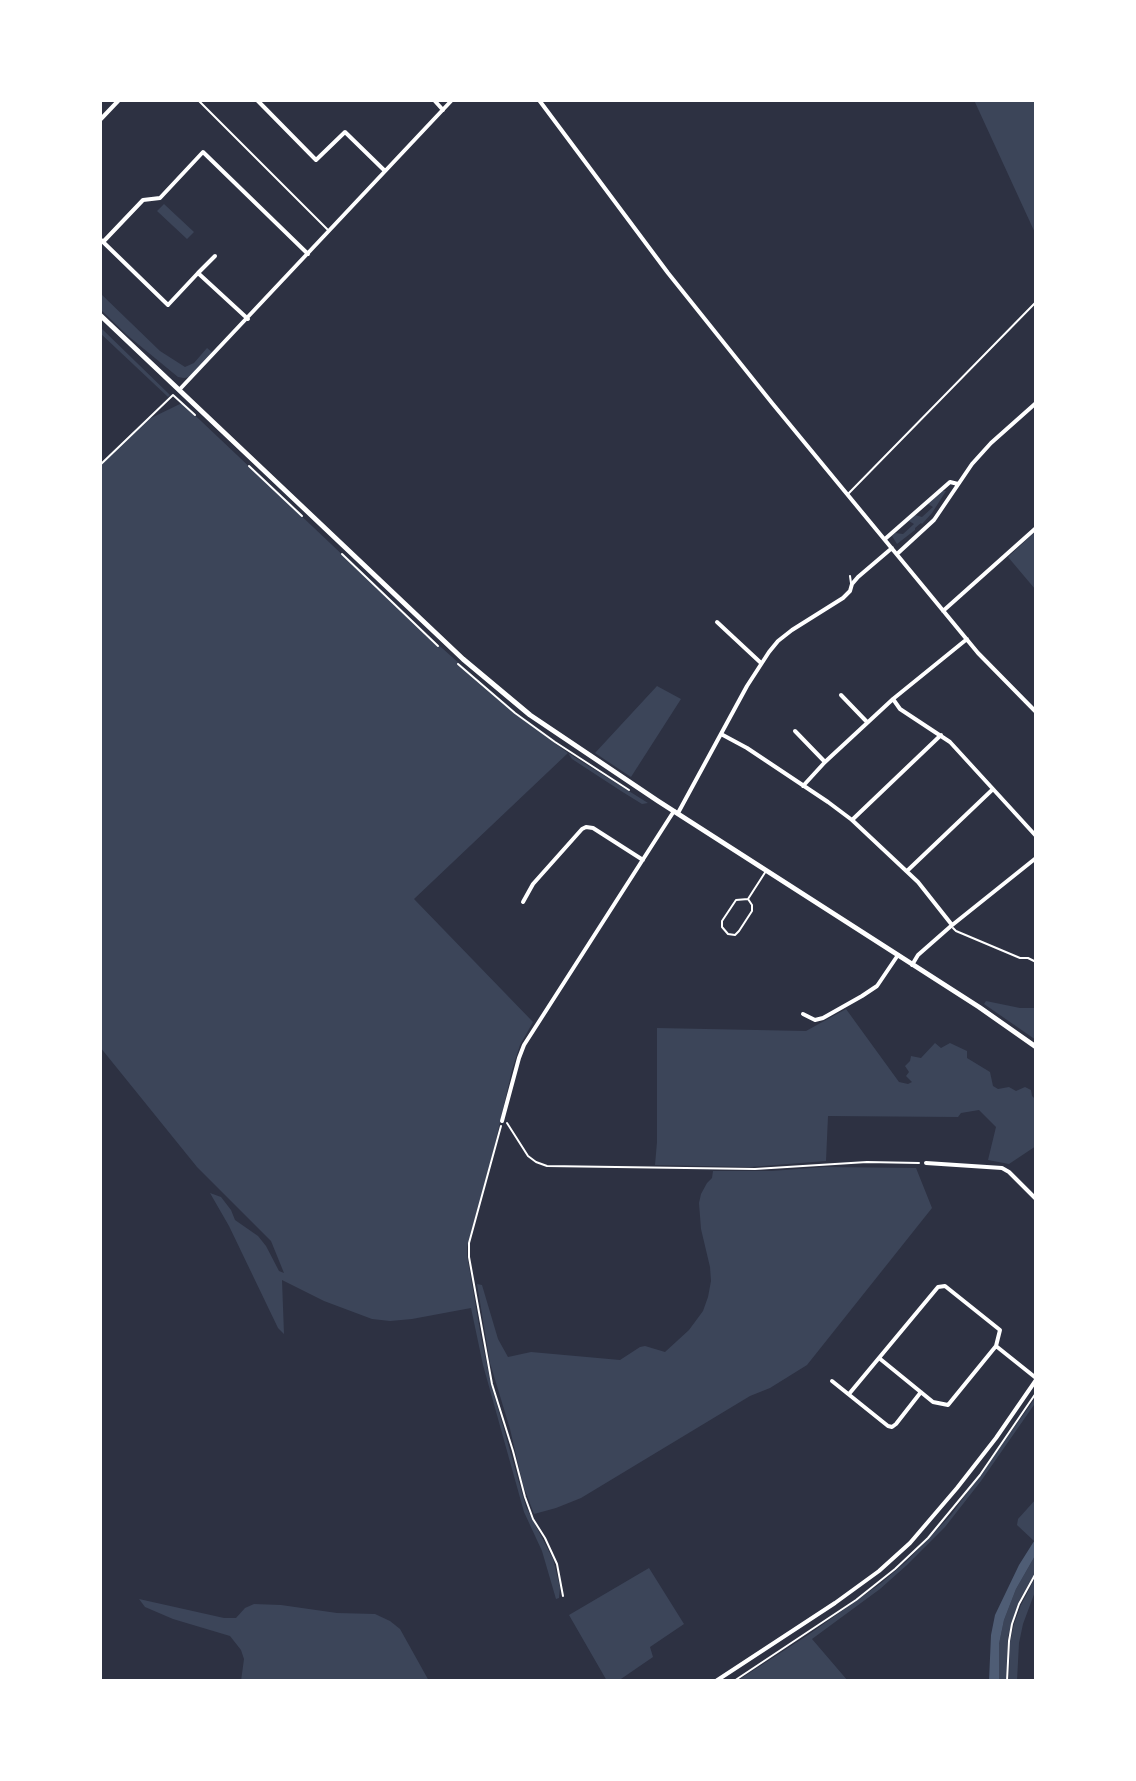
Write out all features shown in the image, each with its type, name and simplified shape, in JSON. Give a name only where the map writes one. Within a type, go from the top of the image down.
[{"type":"main road","points":[[100,315],[501,692],[658,801],[1036,1047]]},
{"type":"street","points":[[100,120],[119,100]]},
{"type":"street","points":[[257,100],[316,160],[345,132],[385,171]]},
{"type":"street","points":[[434,100],[443,110]]},
{"type":"street","points":[[180,389],[452,100]]},
{"type":"street","points":[[539,100],[668,273],[847,495],[967,639],[1036,712]]},
{"type":"street","points":[[215,256],[168,305],[101,240],[143,200],[160,198],[203,152],[308,254]]},
{"type":"street","points":[[198,273],[248,319]]},
{"type":"street","points":[[897,554],[934,520],[972,464],[991,443],[1036,403]]},
{"type":"street","points":[[885,539],[950,482],[958,484]]},
{"type":"street","points":[[943,611],[1036,528]]},
{"type":"street","points":[[502,1121],[524,1045],[676,812],[761,663],[778,641],[835,604],[850,591],[858,577],[892,548]]},
{"type":"street","points":[[717,622],[761,663]]},
{"type":"street","points":[[803,786],[867,722],[967,639]]},
{"type":"street","points":[[841,695],[867,722]]},
{"type":"street","points":[[893,699],[905,713],[941,735],[960,752],[1036,836]]},
{"type":"street","points":[[795,731],[825,762]]},
{"type":"street","points":[[721,734],[747,748],[852,820],[907,871],[952,926]]},
{"type":"street","points":[[852,820],[941,735]]},
{"type":"street","points":[[907,871],[992,789]]},
{"type":"street","points":[[523,902],[533,884],[586,827],[593,828],[643,860]]},
{"type":"street","points":[[912,965],[918,955],[1036,858]]},
{"type":"street","points":[[803,1014],[815,1020],[823,1018],[862,996],[877,986],[898,955]]},
{"type":"street","points":[[926,1163],[1002,1168],[1036,1199]]},
{"type":"street","points":[[849,1394],[938,1287],[945,1286],[1000,1330],[996,1346],[948,1405],[933,1402],[879,1358]]},
{"type":"street","points":[[716,1681],[879,1571],[910,1543],[957,1488],[1036,1379],[996,1346]]},
{"type":"street","points":[[832,1381],[892,1427],[921,1392]]},
{"type":"lane","points":[[198,100],[328,231]]},
{"type":"lane","points":[[847,495],[1036,302]]},
{"type":"lane","points":[[850,576],[852,584]]},
{"type":"lane","points":[[748,899],[766,870]]},
{"type":"lane","points":[[748,899],[752,911],[735,935],[728,934],[722,927],[722,921],[736,900],[748,899]]},
{"type":"lane","points":[[952,926],[970,937],[1036,962]]},
{"type":"path","points":[[100,465],[173,395]]},
{"type":"path","points":[[563,1596],[557,1564],[525,1499],[492,1384],[469,1257],[469,1243],[502,1121],[508,1123],[528,1156],[547,1166],[755,1169],[867,1162],[926,1163]]},
{"type":"path","points":[[1007,1681],[1012,1624],[1036,1573]]},
{"type":"shaded area","points":[[974,100],[1036,100],[1036,235]]},
{"type":"shaded area","points":[[164,204],[194,232],[187,239],[157,211]]},
{"type":"shaded area","points":[[100,293],[160,351],[185,367],[194,363],[207,348],[212,352],[190,377],[178,377],[100,309]]},
{"type":"shaded area","points":[[100,327],[170,395],[168,397],[100,333]]},
{"type":"shaded area","points":[[182,403],[424,632],[515,713],[568,753],[414,899],[533,1022],[520,1045],[512,1070],[467,1255],[491,1384],[526,1507],[553,1559],[560,1587],[559,1598],[556,1599],[542,1551],[524,1512],[483,1365],[471,1308],[412,1319],[372,1319],[324,1301],[282,1280],[284,1334],[278,1328],[210,1193],[221,1197],[235,1220],[258,1236],[279,1271],[284,1273],[271,1241],[197,1167],[100,1047],[100,465],[147,420]]},
{"type":"shaded area","points":[[946,491],[932,513],[897,544],[892,536],[895,533],[903,534],[914,524],[909,521],[915,515],[922,517],[933,507],[928,504]]},
{"type":"shaded area","points":[[1036,531],[1036,588],[1035,589],[1008,557]]},
{"type":"shaded area","points":[[657,686],[681,699],[631,777],[595,753]]},
{"type":"shaded area","points":[[568,753],[648,803],[642,804],[621,791],[572,759]]},
{"type":"shaded area","points":[[986,1001],[1036,1008],[1036,1040],[984,1004]]},
{"type":"shaded area","points":[[846,1009],[899,1082],[912,1082],[906,1076],[909,1072],[905,1066],[911,1056],[921,1058],[935,1043],[941,1048],[950,1043],[967,1051],[967,1058],[990,1072],[993,1086],[998,1089],[1009,1087],[1016,1091],[1025,1087],[1031,1090],[1036,1100],[1036,1146],[1009,1164],[988,1160],[996,1127],[979,1110],[961,1113],[958,1117],[828,1116],[826,1161],[750,1167],[655,1165],[657,1028],[806,1031]]},
{"type":"shaded area","points":[[916,1168],[932,1208],[807,1365],[581,1498],[534,1514],[523,1485],[490,1363],[477,1284],[482,1285],[498,1339],[508,1357],[531,1352],[620,1360],[645,1346],[665,1352],[689,1330],[703,1311],[708,1297],[710,1267],[701,1229],[699,1203],[713,1171]]},
{"type":"shaded area","points":[[1036,1397],[1036,1402],[981,1481],[945,1527],[880,1589],[812,1639],[848,1681],[737,1681],[808,1635],[907,1561],[951,1515]]},
{"type":"shaded area","points":[[1036,1499],[1034,1541],[1017,1525],[1018,1519]]},
{"type":"shaded area","points":[[1036,1538],[1036,1554],[1016,1589],[1004,1620],[999,1644],[999,1681],[989,1681],[995,1615]]},
{"type":"shaded area","points":[[1036,1554],[1036,1571],[1019,1601],[1008,1636],[1006,1681],[999,1681],[999,1644],[1004,1620],[1016,1589]]},
{"type":"shaded area","points":[[649,1568],[684,1624],[650,1647],[653,1657],[618,1681],[607,1681],[569,1615]]},
{"type":"shaded area","points":[[1036,1576],[1036,1589],[1019,1643],[1017,1681],[1009,1681],[1010,1642],[1014,1624]]},
{"type":"shaded area","points":[[139,1599],[224,1618],[236,1618],[254,1604],[375,1614],[400,1629],[429,1681],[241,1681],[244,1659],[230,1636],[173,1619],[145,1607]]}]
